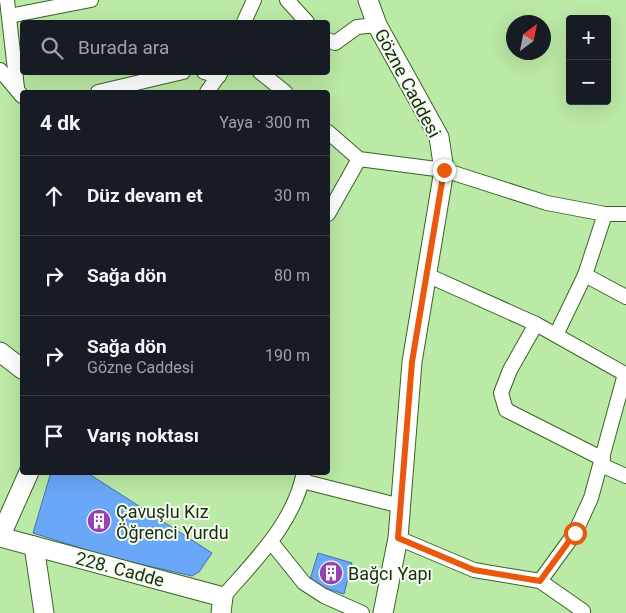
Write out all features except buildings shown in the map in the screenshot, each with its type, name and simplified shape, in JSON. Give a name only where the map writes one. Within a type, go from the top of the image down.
[{"type":"street","points":[[8,0],[20,92]]},
{"type":"street","points":[[9,16],[90,0]]},
{"type":"street","points":[[245,20],[254,0]]},
{"type":"street","points":[[286,0],[306,20]]},
{"type":"street","name":"Gözne Caddesi","points":[[368,0],[376,25],[439,137],[444,170],[412,362],[398,538],[384,613]]},
{"type":"street","points":[[330,41],[335,43],[357,27],[376,25]]},
{"type":"street","points":[[0,70],[20,92]]},
{"type":"street","points":[[106,90],[170,75]]},
{"type":"street","points":[[208,90],[219,75]]},
{"type":"street","points":[[264,75],[282,90]]},
{"type":"street","points":[[330,134],[359,159],[444,170],[547,203],[605,214],[626,214]]},
{"type":"street","points":[[330,210],[359,159]]},
{"type":"street","points":[[556,335],[585,275],[605,214]]},
{"type":"street","points":[[426,275],[536,324],[626,374],[591,498],[575,533],[540,581]]},
{"type":"street","points":[[585,275],[626,297]]},
{"type":"street","points":[[536,324],[510,370],[501,393],[506,410],[626,476]]},
{"type":"street","points":[[0,352],[20,367]]},
{"type":"street","points":[[0,537],[28,475]]},
{"type":"street","points":[[222,605],[290,515],[303,477],[401,506]]},
{"type":"street","name":"228. Cadde","points":[[0,537],[222,605]]},
{"type":"street","points":[[398,538],[474,570],[540,581],[583,611],[582,613]]},
{"type":"street","points":[[271,542],[304,583],[324,596],[362,613]]},
{"type":"street","points":[[34,546],[44,613]]},
{"type":"place","name":"Çavuşlu Kız Öğrenci Yurdu","points":[[99,521]]},
{"type":"place","name":"Bağcı Yapı","points":[[331,573]]},
{"type":"route","points":[[444,170],[412,362],[398,538],[474,570],[540,581],[575,533]]}]
